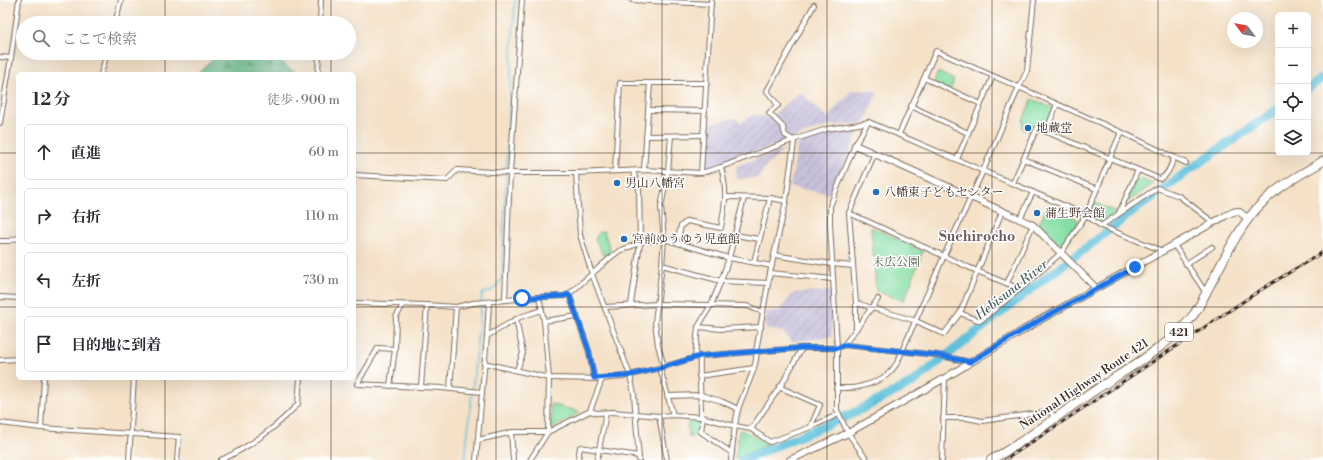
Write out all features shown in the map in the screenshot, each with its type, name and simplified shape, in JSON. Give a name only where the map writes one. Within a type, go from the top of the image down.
[{"type":"highway","name":"National Highway Route 421","points":[[991,460],[1055,419],[1078,401],[1160,346],[1179,331],[1192,318],[1233,244],[1259,206],[1270,195],[1323,161]]},
{"type":"street","points":[[17,16],[19,0]]},
{"type":"street","points":[[117,16],[121,0]]},
{"type":"street","points":[[320,16],[321,0]]},
{"type":"street","points":[[506,300],[510,174],[522,0]]},
{"type":"street","points":[[632,0],[711,2],[701,173]]},
{"type":"street","points":[[836,388],[861,387],[888,375],[900,361],[902,351],[1027,71],[1034,0]]},
{"type":"street","points":[[731,460],[738,409],[754,368],[757,354],[756,350],[768,283],[786,201],[794,142],[785,134],[783,127],[769,113],[778,106],[767,91],[814,5]]},
{"type":"street","points":[[0,123],[16,22]]},
{"type":"street","points":[[898,134],[936,51],[1121,132],[1186,163]]},
{"type":"street","points":[[0,57],[11,58]]},
{"type":"street","points":[[102,72],[105,60]]},
{"type":"street","points":[[318,72],[319,60]]},
{"type":"street","points":[[957,160],[993,76]]},
{"type":"street","points":[[924,78],[980,104]]},
{"type":"street","points":[[614,171],[620,83],[707,83]]},
{"type":"street","points":[[644,170],[650,83]]},
{"type":"street","points":[[1046,132],[1057,104]]},
{"type":"street","points":[[911,106],[968,133]]},
{"type":"street","points":[[648,110],[705,111]]},
{"type":"street","points":[[356,175],[447,180],[457,170],[510,174],[644,170],[701,173],[721,168],[793,140],[827,129],[869,122],[1086,215],[1101,226],[1164,251]]},
{"type":"street","points":[[867,460],[848,433],[837,410],[837,348],[830,206],[855,145],[869,122]]},
{"type":"street","points":[[1013,183],[1037,128],[1160,179],[1164,178],[1167,174],[1174,158]]},
{"type":"street","points":[[960,313],[980,321],[1020,289],[1061,253],[1086,215],[1121,132]]},
{"type":"street","points":[[646,136],[704,135]]},
{"type":"street","points":[[671,136],[668,171],[661,207],[664,239],[655,322],[667,396],[673,416]]},
{"type":"street","points":[[855,145],[874,155],[1033,225],[1096,288]]},
{"type":"street","points":[[856,329],[856,303],[849,212],[874,155]]},
{"type":"street","points":[[1023,159],[1097,189]]},
{"type":"street","points":[[677,242],[681,226],[687,221],[721,228],[726,197],[726,184],[721,168]]},
{"type":"street","points":[[1119,213],[1138,170]]},
{"type":"street","points":[[631,304],[640,242],[639,190],[633,171]]},
{"type":"street","points":[[576,173],[580,235],[592,274],[630,375],[634,394],[639,458],[580,447],[578,460]]},
{"type":"street","points":[[1101,226],[1157,188],[1179,196],[1213,222]]},
{"type":"street","points":[[1020,219],[1033,192]]},
{"type":"street","points":[[726,197],[770,198],[786,201]]},
{"type":"street","points":[[732,453],[701,432],[701,395],[697,356],[698,327],[711,305],[721,282],[729,258],[744,198]]},
{"type":"street","points":[[754,262],[770,198]]},
{"type":"street","points":[[792,460],[848,433],[945,378],[1096,288],[1213,222],[1238,211],[1249,219]]},
{"type":"street","points":[[849,212],[1020,289]]},
{"type":"street","points":[[856,303],[916,321],[944,334],[960,313],[1002,212]]},
{"type":"street","points":[[1007,283],[1033,225]]},
{"type":"street","points":[[735,235],[759,239]]},
{"type":"street","points":[[0,241],[9,241],[16,239]]},
{"type":"street","points":[[356,303],[456,307],[473,303],[564,296],[569,294],[619,251],[645,240],[664,239],[729,258],[772,266]]},
{"type":"street","points":[[1174,245],[1206,294]]},
{"type":"street","points":[[1186,264],[1212,247]]},
{"type":"street","points":[[774,255],[853,266]]},
{"type":"street","points":[[662,265],[721,282],[768,283]]},
{"type":"street","points":[[770,273],[833,279]]},
{"type":"street","points":[[569,294],[589,351],[594,378]]},
{"type":"street","points":[[0,297],[16,298]]},
{"type":"street","points":[[530,460],[548,432],[549,378],[544,322],[539,297]]},
{"type":"street","points":[[844,345],[878,299]]},
{"type":"street","points":[[476,460],[489,302]]},
{"type":"street","points":[[390,386],[396,348],[396,317],[403,304]]},
{"type":"street","points":[[605,307],[631,304],[747,306],[763,312]]},
{"type":"street","points":[[421,387],[426,305]]},
{"type":"street","points":[[450,389],[456,307]]},
{"type":"street","points":[[487,336],[516,319],[542,310]]},
{"type":"street","points":[[544,322],[577,316]]},
{"type":"street","points":[[516,319],[524,353],[518,370]]},
{"type":"street","points":[[698,327],[722,329],[761,327]]},
{"type":"street","points":[[484,363],[549,378],[602,379],[662,368],[697,356],[756,350],[837,348],[844,345],[937,355],[970,362]]},
{"type":"street","points":[[396,348],[378,348],[357,384],[482,392]]},
{"type":"street","points":[[751,429],[779,388],[802,348]]},
{"type":"street","points":[[0,360],[16,359]]},
{"type":"street","points":[[699,376],[754,368]]},
{"type":"street","points":[[942,460],[945,378]]},
{"type":"street","points":[[590,411],[602,379]]},
{"type":"street","points":[[41,428],[44,380]]},
{"type":"street","points":[[129,460],[134,380]]},
{"type":"street","points":[[221,460],[241,451],[284,420],[298,404],[300,380]]},
{"type":"street","points":[[779,388],[820,405],[811,427]]},
{"type":"street","points":[[667,396],[701,395],[721,401],[738,409]]},
{"type":"street","points":[[478,440],[511,432],[548,432],[590,411],[597,413],[702,417],[751,429],[770,442],[840,416]]},
{"type":"street","points":[[943,418],[967,418],[982,421],[1051,412],[1055,419]]},
{"type":"street","points":[[597,460],[606,413]]},
{"type":"street","points":[[659,416],[668,460]]},
{"type":"street","points":[[0,423],[41,428],[179,437],[178,460]]},
{"type":"street","points":[[511,432],[513,460]]},
{"type":"shaded area","points":[[852,90],[878,91],[865,123],[829,126],[704,169],[709,124],[735,118],[741,123],[753,114],[770,118],[800,92],[827,118]]},
{"type":"shaded area","points":[[857,129],[859,132],[830,194],[790,187],[798,144],[803,140],[825,131]]},
{"type":"shaded area","points":[[787,148],[767,165],[758,178],[737,179],[736,166]]},
{"type":"shaded area","points":[[831,291],[832,336],[792,342],[783,332],[765,329],[767,312],[780,311],[793,293]]},
{"type":"green space","points":[[212,60],[279,60],[296,72],[199,72]]},
{"type":"green space","points":[[938,72],[954,80],[950,91],[933,83]]},
{"type":"green space","points":[[1032,99],[1053,108],[1045,129],[1033,128],[1031,132],[1022,128],[1023,120]]},
{"type":"green space","points":[[1140,179],[1153,184],[1126,203],[1135,181]]},
{"type":"green space","points":[[1093,202],[1116,212],[1104,221],[1098,222],[1088,215]]},
{"type":"green space","points":[[1047,207],[1077,219],[1078,222],[1065,245],[1059,245],[1038,225]]},
{"type":"green space","name":"末広公園","points":[[871,227],[923,251],[904,301],[876,291]]},
{"type":"green space","points":[[604,231],[611,253],[604,256],[595,239],[599,232]]},
{"type":"green space","points":[[551,404],[580,412],[554,428],[551,428]]},
{"type":"green space","points":[[687,419],[699,419],[701,421],[699,433],[689,438]]},
{"type":"green space","points":[[742,430],[768,444],[735,460],[739,431]]},
{"type":"waterway","points":[[465,460],[482,294],[493,290],[502,279],[515,0]]},
{"type":"waterway","name":"Hebisuna River","points":[[1311,86],[1323,78]]},
{"type":"waterway","name":"Hebisuna River","points":[[743,460],[852,414],[912,383],[1111,228],[1189,170],[1275,111]]},
{"type":"railway","points":[[1005,460],[1259,291],[1323,252]]},
{"type":"place","name":"地蔵堂","points":[[1028,128]]},
{"type":"place","name":"男山八幡宮","points":[[617,183]]},
{"type":"place","name":"八幡東子どもセンター","points":[[876,192]]},
{"type":"place","name":"蒲生野会館","points":[[1037,213]]},
{"type":"place","name":"宮前ゆうゆう児童館","points":[[624,239]]},
{"type":"district","name":"Suehirocho","points":[[977,236]]},
{"type":"route","points":[[522,298],[564,296],[569,294],[589,351],[594,378],[602,379],[626,376],[700,356],[756,350],[837,348],[844,345],[937,355],[970,362],[1040,320],[1135,267]]}]
